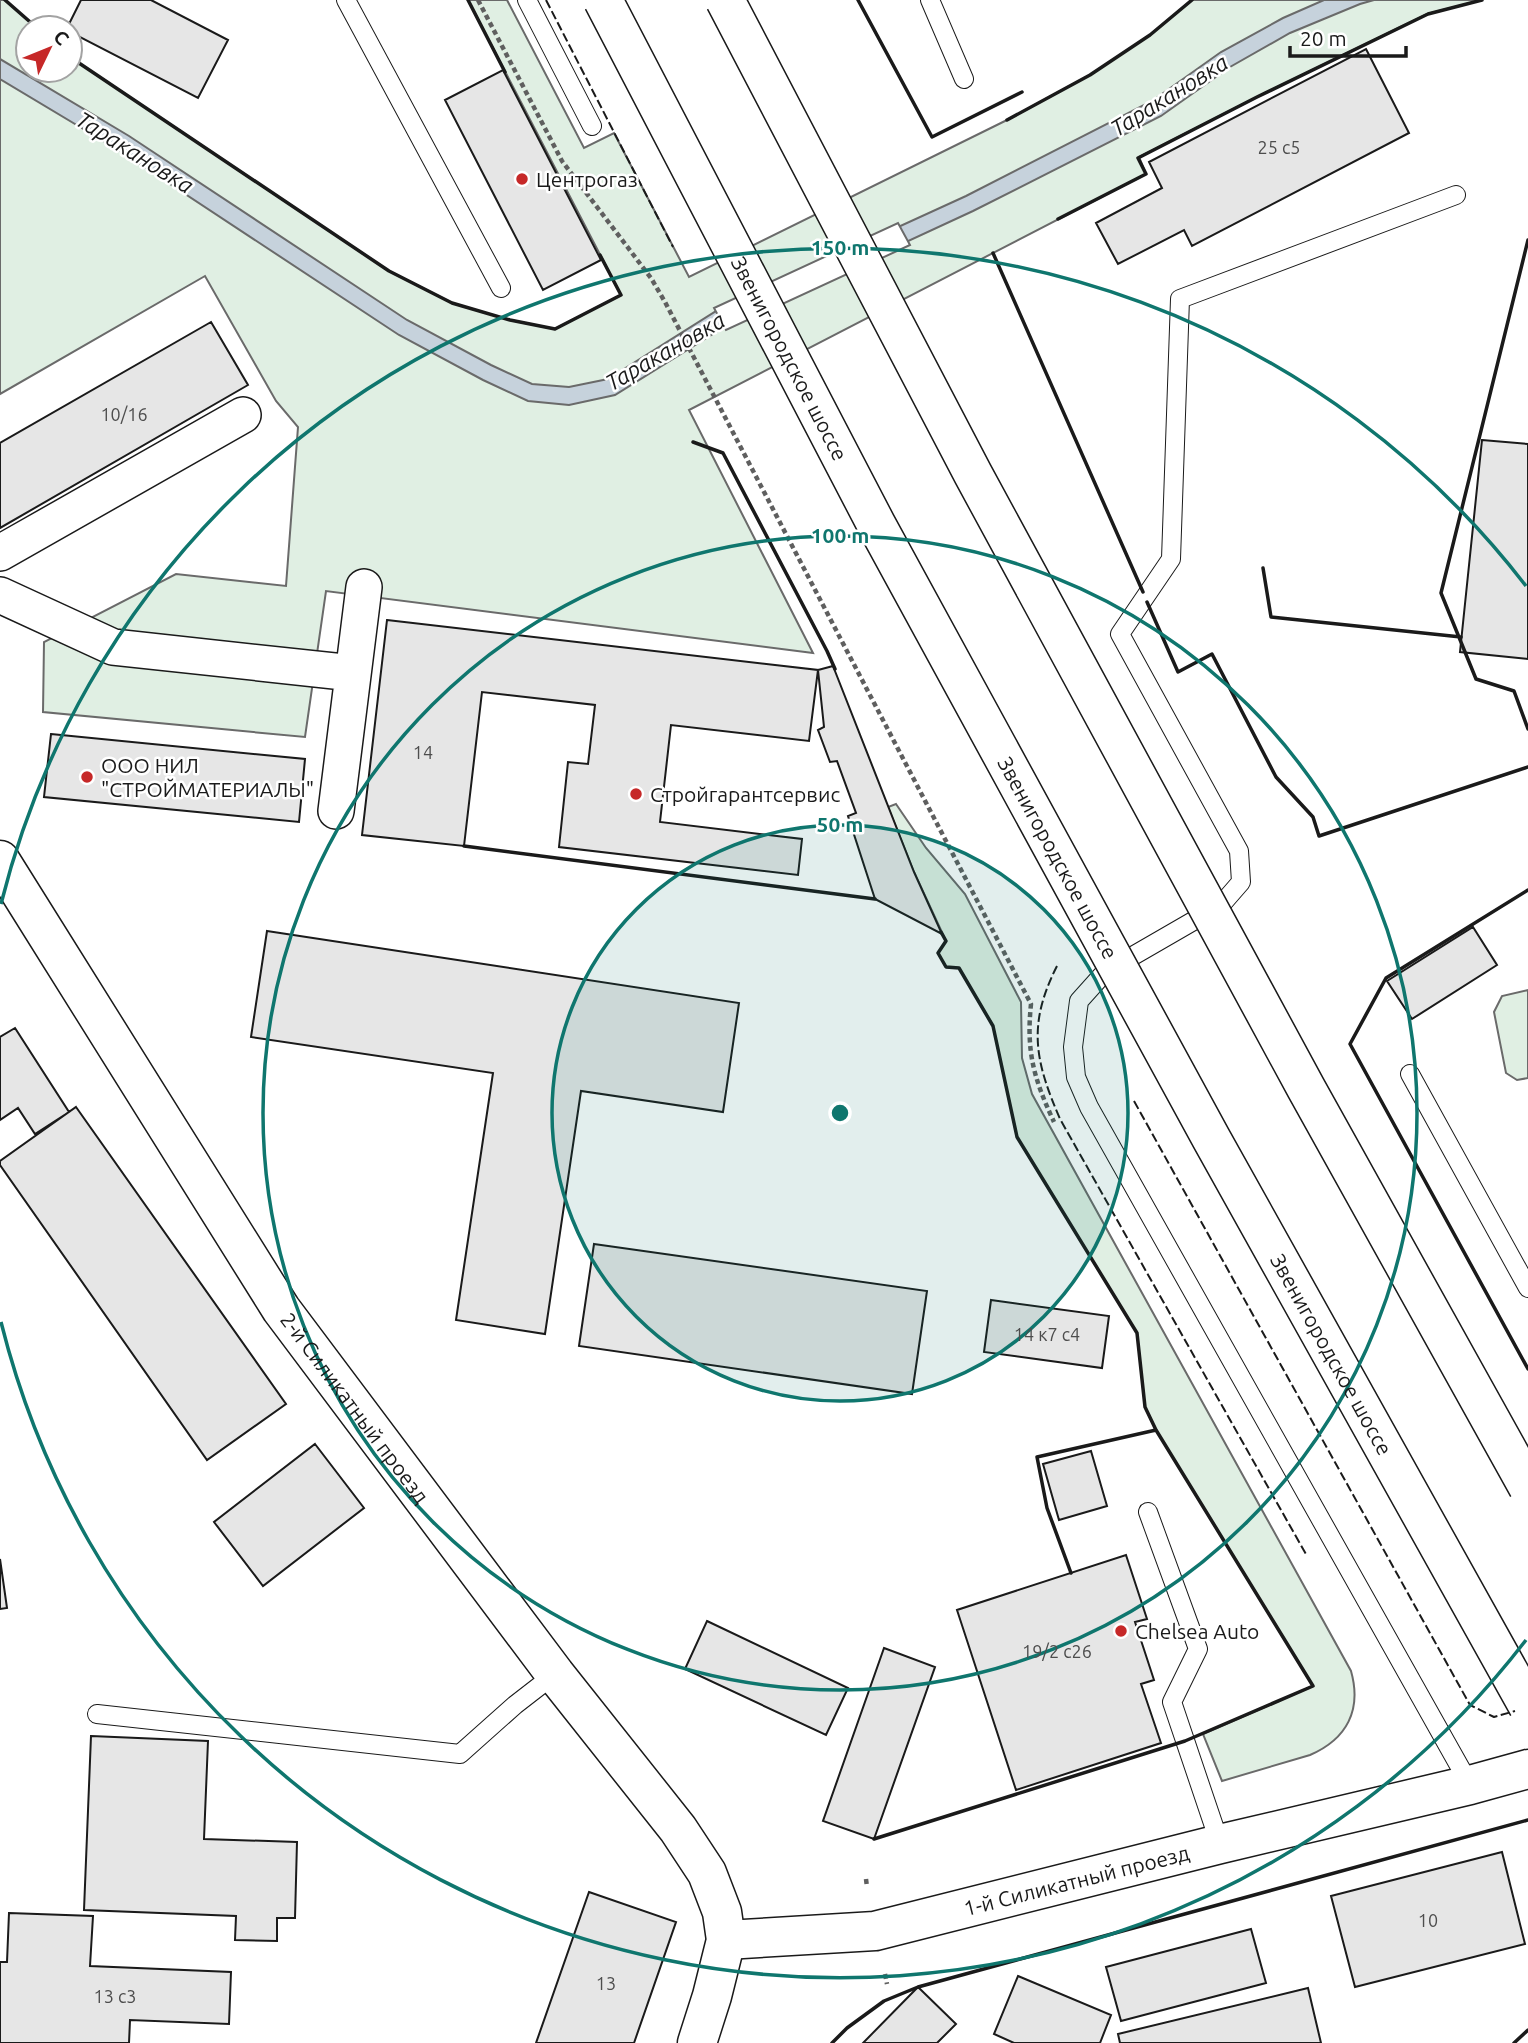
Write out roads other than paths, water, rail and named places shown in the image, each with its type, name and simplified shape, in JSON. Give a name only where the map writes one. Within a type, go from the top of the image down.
[{"type":"main road","name":"Звенигородское шоссе","points":[[603,0],[876,524],[1211,1138],[1528,1706]]},
{"type":"main road","points":[[725,0],[973,474],[1306,1088],[1528,1487]]},
{"type":"main road","name":"2-й Силикатный проезд","points":[[0,860],[281,1308],[555,1674],[678,1829],[707,1873],[722,1912],[726,1940]]},
{"type":"main road","name":"1-й Силикатный проезд","points":[[726,1940],[875,1931],[1528,1769]]},
{"type":"main road","points":[[697,2043],[726,1940]]},
{"type":"street","points":[[0,553],[243,415]]},
{"type":"street","points":[[336,811],[364,587]]},
{"type":"street","points":[[0,595],[113,647],[353,673]]},
{"type":"lane","points":[[346,0],[501,288]]},
{"type":"lane","points":[[527,0],[592,126]]},
{"type":"lane","points":[[930,0],[964,79]]},
{"type":"lane","points":[[1456,195],[1180,299],[1171,559],[1121,634],[1238,851],[1241,882],[1221,905],[1105,972],[1079,1001],[1073,1047],[1076,1077],[1089,1107],[1470,1785]]},
{"type":"lane","points":[[1410,1074],[1528,1288]]},
{"type":"lane","points":[[1148,1512],[1198,1649],[1172,1702],[1220,1844]]},
{"type":"lane","points":[[97,1714],[460,1754],[555,1674]]},
{"type":"water","name":"Таракановка","points":[[1324,0],[1374,0],[1290,33],[1230,67],[1161,116],[973,211],[729,324],[615,395],[569,405],[528,401],[399,335],[120,151],[0,79],[0,59],[14,67],[14,84],[42,84],[129,136],[407,320],[532,384],[569,387],[608,379],[721,308],[966,196],[1152,101],[1221,52],[1283,18]]},
{"type":"place","name":"Центрогаз","points":[[522,179]]},
{"type":"place","name":"ООО НИЛ \"СТРОЙМАТЕРИАЛЫ\"","points":[[87,777]]},
{"type":"place","name":"Стройгарантсервис","points":[[636,794]]},
{"type":"place","name":"Chelsea Auto","points":[[1121,1631]]}]
